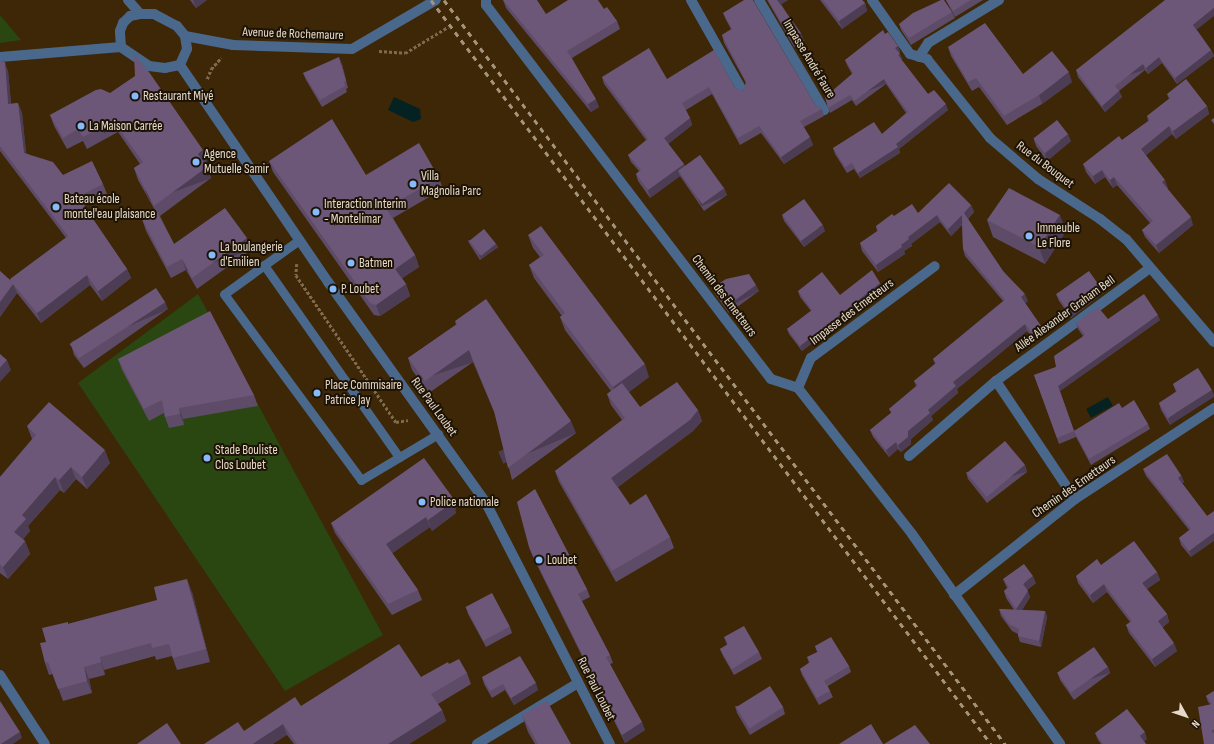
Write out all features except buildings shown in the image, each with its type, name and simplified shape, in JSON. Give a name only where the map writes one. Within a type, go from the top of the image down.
[{"type":"street","points":[[128,0],[140,14]]},
{"type":"street","name":"Avenue de Rochemaure","points":[[185,36],[233,45],[352,49],[436,0]]},
{"type":"street","name":"Chemin des Emetteurs","points":[[486,0],[490,11],[771,379],[798,388]]},
{"type":"street","points":[[691,0],[743,92]]},
{"type":"street","name":"Impasse André Faure","points":[[759,0],[824,110]]},
{"type":"street","name":"Rue du Bouquet","points":[[872,0],[910,54],[927,59],[990,138],[1038,179],[1100,219],[1126,240],[1214,342]]},
{"type":"street","points":[[919,57],[928,43],[999,0]]},
{"type":"street","points":[[0,57],[121,47],[149,66],[165,68],[180,65],[186,56],[185,36],[170,21],[154,14],[130,16],[123,23],[120,31],[121,47]]},
{"type":"street","name":"Rue Paul Loubet","points":[[180,65],[299,240],[486,503],[610,744]]},
{"type":"street","name":"Impasse des Emetteurs","points":[[798,388],[811,358],[935,266]]},
{"type":"street","name":"Allée Alexander Graham Bell","points":[[909,456],[996,381],[1150,268]]},
{"type":"street","points":[[996,381],[1075,499]]},
{"type":"street","points":[[798,388],[912,534],[1060,744]]},
{"type":"street","name":"Chemin des Emetteurs","points":[[954,595],[1075,499],[1214,408]]},
{"type":"street","points":[[0,675],[45,744]]},
{"type":"street","points":[[477,744],[578,684]]},
{"type":"lane","points":[[299,240],[224,294],[361,480],[438,434]]},
{"type":"lane","points":[[264,265],[399,457]]},
{"type":"path","points":[[352,49],[405,53],[448,27]]},
{"type":"path","name":"Avenue de Rochemaure","points":[[201,96],[211,69],[233,45]]},
{"type":"path","points":[[299,240],[296,275],[396,422],[426,418]]},
{"type":"green space","points":[[0,15],[21,40],[0,43]]},
{"type":"green space","name":"Stade Bouliste Clos Loubet","points":[[198,294],[383,635],[285,691],[78,383]]},
{"type":"water","points":[[394,97],[420,109],[421,119],[413,122],[388,110]]},
{"type":"water","points":[[1108,397],[1113,406],[1091,418],[1086,409]]},
{"type":"railway","points":[[431,0],[991,744]]},
{"type":"railway","points":[[444,0],[1005,744]]},
{"type":"place","name":"Restaurant Miyé","points":[[135,96]]},
{"type":"place","name":"La Maison Carrée","points":[[81,126]]},
{"type":"place","name":"Agence Mutuelle Samir","points":[[196,162]]},
{"type":"place","name":"Villa Magnolia Parc","points":[[413,184]]},
{"type":"place","name":"Bateau école montel'eau plaisance","points":[[56,207]]},
{"type":"place","name":"Interaction Interim - Montelimar","points":[[316,212]]},
{"type":"place","name":"Immeuble Le Flore","points":[[1029,236]]},
{"type":"place","name":"La boulangerie d'Emilien","points":[[212,255]]},
{"type":"place","name":"Batmen","points":[[351,263]]},
{"type":"place","name":"P. Loubet","points":[[333,289]]},
{"type":"place","name":"Place Commisaire Patrice Jay","points":[[317,393]]},
{"type":"place","name":"Stade Bouliste Clos Loubet","points":[[207,458]]},
{"type":"place","name":"Police nationale","points":[[422,502]]},
{"type":"place","name":"Loubet","points":[[539,560]]}]
